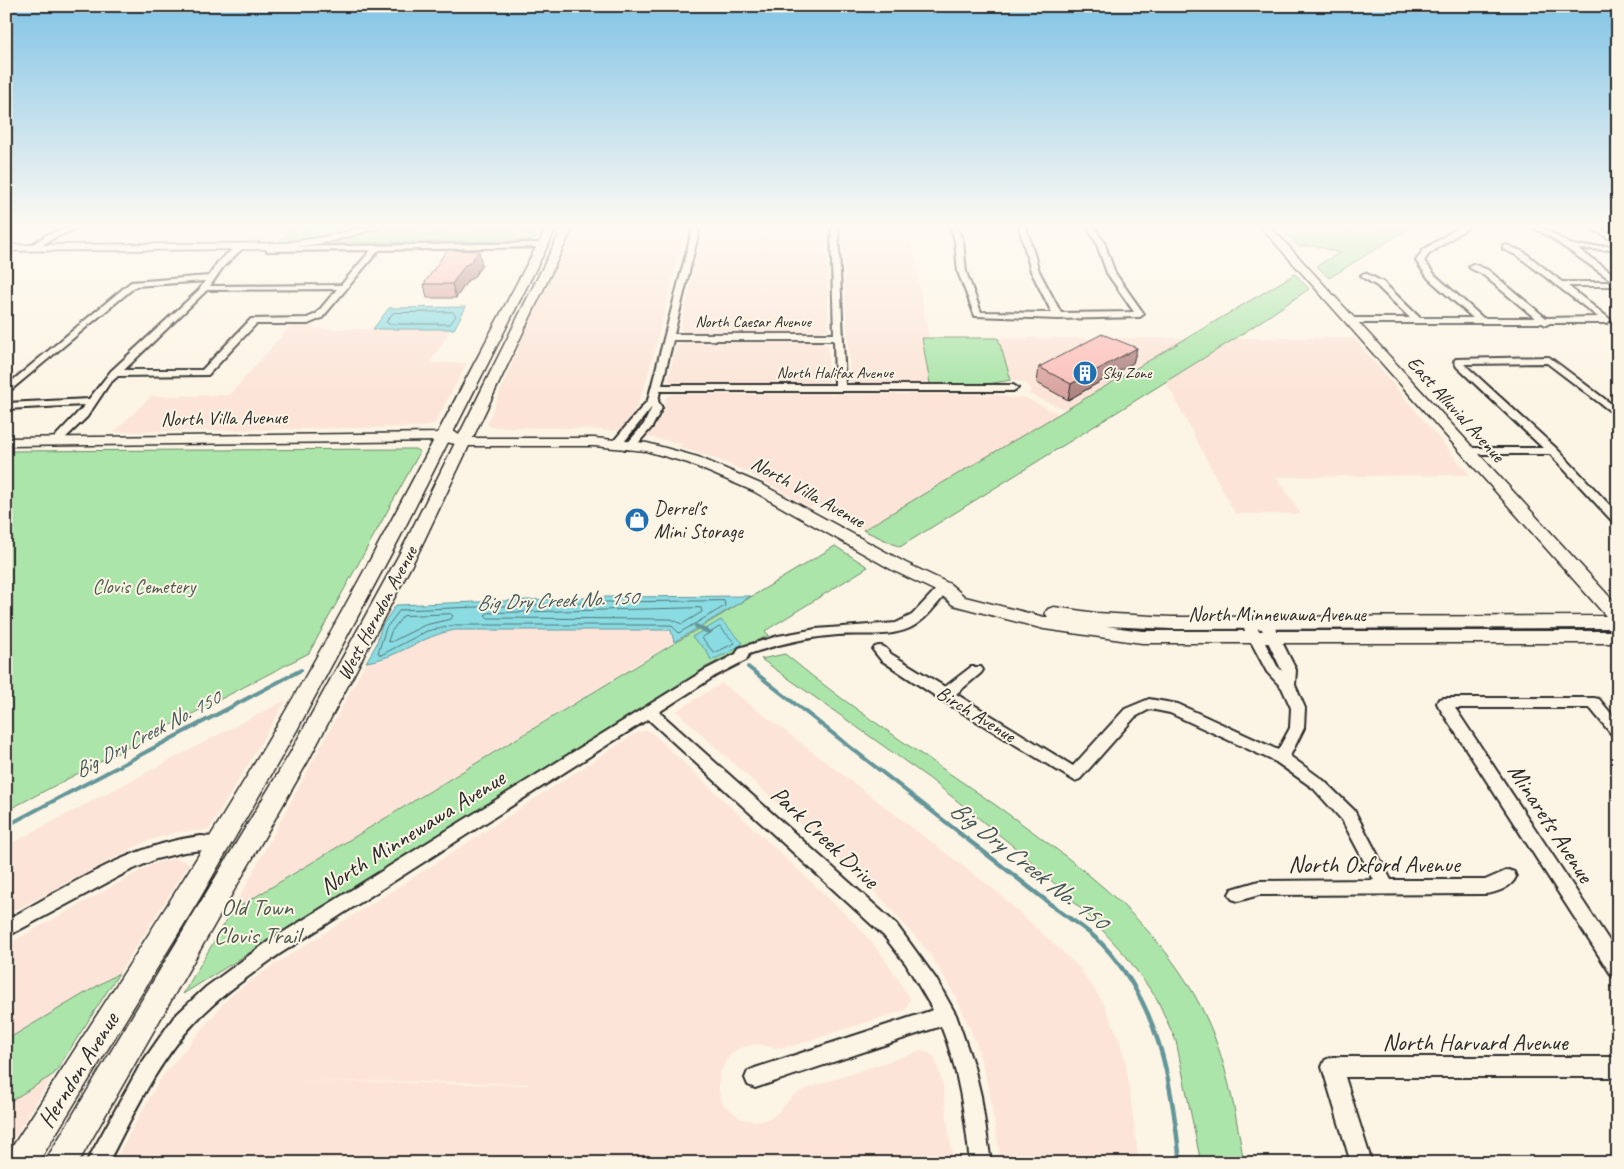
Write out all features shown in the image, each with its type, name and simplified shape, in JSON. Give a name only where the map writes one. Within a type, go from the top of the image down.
[{"type":"main road","name":"West Herndon Avenue","points":[[136,978],[219,843],[318,673],[523,282]]},
{"type":"main road","points":[[528,306],[533,282]]},
{"type":"main road","name":"West Herndon Avenue","points":[[165,987],[297,761],[410,551],[540,282]]},
{"type":"main road","name":"East Alluvial Avenue","points":[[1315,282],[1618,618]]},
{"type":"main road","name":"North Villa Avenue","points":[[6,442],[466,437],[629,444],[693,460],[731,475],[944,588]]},
{"type":"main road","name":"North Minnewawa Avenue","points":[[944,588],[959,601],[1044,623],[1083,630],[1142,636],[1261,630],[1618,622]]},
{"type":"main road","name":"North Minnewawa Avenue","points":[[1261,630],[1618,637]]},
{"type":"main road","name":"Herndon Avenue","points":[[20,1163],[136,978]]},
{"type":"main road","name":"Herndon Avenue","points":[[60,1163],[165,987]]},
{"type":"street","points":[[6,391],[134,284],[166,282]]},
{"type":"street","points":[[56,441],[93,402],[114,373],[205,288],[210,282]]},
{"type":"street","points":[[114,373],[205,373],[254,321],[313,320],[319,316],[348,282]]},
{"type":"street","points":[[629,444],[655,415],[658,408],[653,401],[683,282]]},
{"type":"street","points":[[836,282],[840,388]]},
{"type":"street","points":[[966,282],[978,314],[1058,316],[1140,314],[1117,282]]},
{"type":"street","points":[[1040,282],[1058,316]]},
{"type":"street","points":[[1376,282],[1418,321]]},
{"type":"street","points":[[1439,282],[1481,321]]},
{"type":"street","points":[[1497,282],[1546,322]]},
{"type":"street","points":[[1350,321],[1546,322],[1607,320],[1559,282]]},
{"type":"street","points":[[1562,284],[1618,283]]},
{"type":"street","points":[[205,288],[343,287]]},
{"type":"street","name":"North Caesar Avenue","points":[[669,337],[838,337]]},
{"type":"street","points":[[1618,414],[1549,360],[1459,361],[1460,365],[1482,387],[1550,448],[1618,521]]},
{"type":"street","name":"North Halifax Avenue","points":[[657,388],[1013,388]]},
{"type":"street","points":[[6,406],[93,402]]},
{"type":"street","points":[[1464,448],[1550,448]]},
{"type":"street","name":"North Minnewawa Avenue","points":[[96,1163],[150,1067],[183,1022],[224,983],[272,949],[710,673],[741,657],[750,658],[773,648],[776,643],[828,631],[897,628],[913,620],[944,588]]},
{"type":"street","points":[[1261,630],[1289,670],[1288,685],[1298,708],[1299,722],[1281,758],[1318,784],[1348,815],[1387,888]]},
{"type":"street","name":"Birch Avenue","points":[[880,650],[886,657],[1074,775],[1130,713],[1149,704],[1173,708],[1281,758]]},
{"type":"street","points":[[945,695],[976,670]]},
{"type":"street","name":"Minarets Avenue","points":[[1618,732],[1594,703],[1444,703],[1618,970]]},
{"type":"street","name":"Park Creek Drive","points":[[650,712],[890,930],[915,961],[947,1015],[960,1047],[970,1086],[981,1163]]},
{"type":"street","points":[[6,929],[140,857],[160,849],[191,842],[219,843]]},
{"type":"street","name":"North Oxford Avenue","points":[[1238,894],[1259,888],[1485,887],[1493,886],[1508,877]]},
{"type":"street","points":[[755,1078],[947,1015]]},
{"type":"street","name":"North Harvard Avenue","points":[[1362,1163],[1332,1067],[1618,1067]]},
{"type":"shaded area","points":[[549,282],[672,282],[648,375],[637,407],[622,429],[613,431],[491,427],[487,424],[523,336]]},
{"type":"shaded area","points":[[691,282],[827,282],[828,329],[819,333],[687,333],[680,329]]},
{"type":"shaded area","points":[[845,282],[919,282],[929,338],[922,338],[930,384],[850,384]]},
{"type":"shaded area","points":[[291,325],[308,325],[315,329],[451,329],[430,363],[467,363],[435,423],[425,427],[114,432],[151,396],[230,395]]},
{"type":"shaded area","points":[[998,338],[1188,338],[1066,410],[1029,394],[1031,390],[1027,384],[1011,379]]},
{"type":"shaded area","points":[[1236,338],[1354,338],[1470,475],[1277,477],[1301,514],[1235,514],[1166,382]]},
{"type":"shaded area","points":[[685,342],[822,342],[828,345],[829,381],[823,384],[674,384],[668,381],[676,346]]},
{"type":"shaded area","points":[[673,394],[994,394],[1011,398],[1023,397],[1060,414],[863,530],[815,505],[811,508],[753,475],[719,460],[678,447],[682,444],[648,437],[647,435],[663,413],[666,397]]},
{"type":"shaded area","points":[[455,630],[671,630],[674,642],[232,911],[366,662],[380,661],[429,636]]},
{"type":"shaded area","points":[[722,683],[996,891],[1078,966],[1103,1002],[1120,1041],[1126,1063],[1139,1163],[1001,1163],[989,1089],[976,1043],[956,997],[930,954],[883,900],[676,711]]},
{"type":"shaded area","points":[[287,699],[209,830],[177,832],[147,841],[6,915],[6,846]]},
{"type":"shaded area","points":[[650,731],[857,925],[883,956],[910,998],[906,1010],[792,1046],[776,1048],[756,1044],[738,1049],[729,1056],[719,1075],[719,1093],[724,1105],[740,1118],[754,1121],[765,1120],[775,1115],[793,1096],[805,1089],[923,1050],[935,1057],[943,1086],[953,1163],[113,1163],[160,1079],[229,997],[264,971],[436,863],[636,733]],"holes":[[[299,1081],[461,1082],[527,1085]]]},
{"type":"shaded area","points":[[174,858],[190,863],[119,973],[6,1040],[6,945],[151,865]]},
{"type":"shaded area","points":[[54,1074],[6,1151],[6,1104]]},
{"type":"green space","points":[[1282,282],[1302,282],[1309,289],[1236,338],[900,547],[863,530]]},
{"type":"green space","points":[[922,338],[998,338],[1011,380],[988,384],[930,384]]},
{"type":"green space","name":"Clovis Cemetery","points":[[415,449],[420,452],[309,653],[6,811],[6,451]]},
{"type":"green space","name":"Old Town Clovis Trail","points":[[835,546],[868,567],[765,631],[769,635],[704,668],[678,687],[183,994],[232,911]]},
{"type":"green space","points":[[785,654],[870,719],[989,800],[1045,841],[1097,882],[1144,927],[1184,978],[1210,1025],[1228,1083],[1244,1163],[1201,1163],[1176,1041],[1157,999],[1126,956],[1093,920],[1023,854],[930,779],[761,659]]},
{"type":"green space","points":[[119,973],[54,1074],[6,1104],[6,1040]]},
{"type":"water","points":[[466,307],[454,329],[373,329],[389,308]]},
{"type":"water","points":[[751,596],[674,642],[671,630],[455,630],[432,637],[377,660],[366,662],[376,645],[382,625],[396,605],[608,597]]},
{"type":"water","points":[[721,620],[743,643],[729,653],[711,660],[706,650],[692,637]]},
{"type":"building","points":[[426,282],[454,282],[452,284],[424,284]]},
{"type":"building","points":[[1102,334],[1137,348],[1071,384],[1039,367]]},
{"type":"waterway","name":"Big Dry Creek No. 150","points":[[696,626],[708,632]]},
{"type":"waterway","name":"Big Dry Creek No. 150","points":[[748,667],[961,834]]},
{"type":"waterway","name":"Big Dry Creek No. 150","points":[[6,826],[301,670]]},
{"type":"waterway","name":"Big Dry Creek No. 150","points":[[959,833],[1093,936],[1103,945],[1122,969],[1138,994],[1160,1047],[1173,1104],[1180,1163]]},
{"type":"place","name":"Sky Zone","points":[[1085,373]]},
{"type":"place","name":"Derrel's Mini Storage","points":[[637,520]]}]
